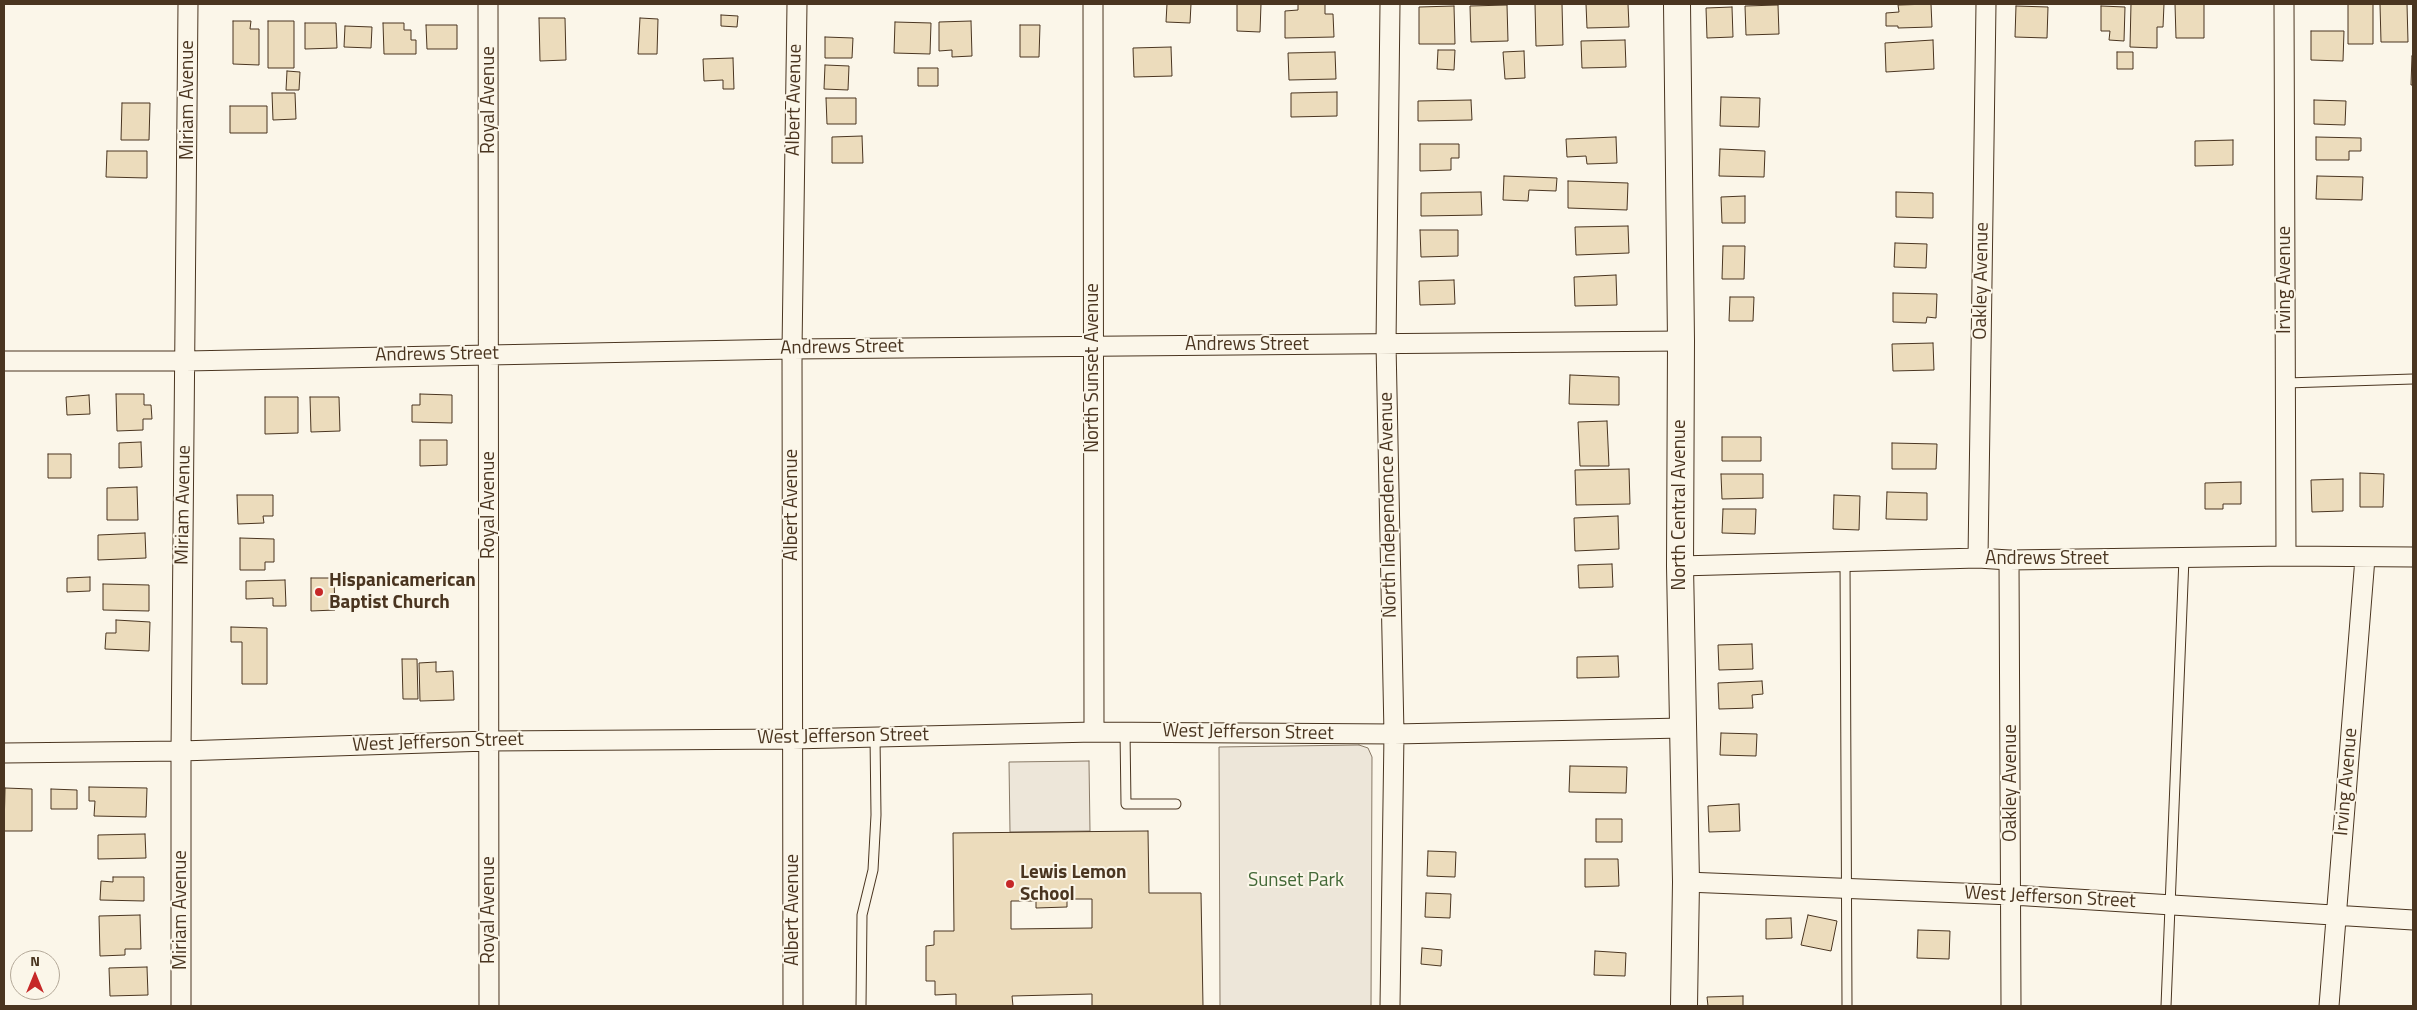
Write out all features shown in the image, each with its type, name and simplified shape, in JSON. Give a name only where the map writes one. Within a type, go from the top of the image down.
[{"type":"main road","name":"North Central Avenue","points":[[1677,4],[1681,341],[1680,566],[1686,882],[1684,1006]]},
{"type":"street","name":"Miriam Avenue","points":[[182,1006],[181,751],[188,4]]},
{"type":"street","name":"Royal Avenue","points":[[488,4],[489,1006]]},
{"type":"street","name":"Albert Avenue","points":[[793,1006],[792,349],[796,4]]},
{"type":"street","name":"North Sunset Avenue","points":[[1093,4],[1094,732]]},
{"type":"street","name":"North Independence Avenue","points":[[1390,4],[1386,344],[1394,734],[1390,1006]]},
{"type":"street","name":"Oakley Avenue","points":[[1978,558],[1986,4]]},
{"type":"street","name":"Irving Avenue","points":[[2284,4],[2286,556]]},
{"type":"street","name":"Andrews Street","points":[[4,361],[186,361],[489,353],[792,349],[1681,341]]},
{"type":"street","name":"Andrews Street","points":[[1680,566],[1978,558],[2009,560],[2286,556],[2413,557]]},
{"type":"street","name":"Irving Avenue","points":[[2328,1006],[2365,558]]},
{"type":"street","name":"Oakley Avenue","points":[[2009,560],[2011,1006]]},
{"type":"street","name":"West Jefferson Street","points":[[4,753],[181,751],[488,741],[792,739],[1094,732],[1394,734],[1683,728]]},
{"type":"street","name":"West Jefferson Street","points":[[1686,882],[2012,895],[2413,920]]},
{"type":"lane","points":[[2286,383],[2413,379]]},
{"type":"lane","points":[[2166,1006],[2184,558]]},
{"type":"lane","points":[[1845,562],[1847,1006]]},
{"type":"lane","points":[[1125,732],[1126,804],[1176,804]]},
{"type":"lane","points":[[861,1006],[862,915],[873,861],[876,815],[874,737]]},
{"type":"green space","name":"Sunset Park","points":[[1359,745],[1368,748],[1372,757],[1371,1006],[1220,1006],[1219,747]]},
{"type":"green space","points":[[1089,761],[1090,831],[1010,832],[1009,762]]},
{"type":"building","points":[[1167,4],[1191,4],[1190,23],[1166,22]]},
{"type":"building","points":[[1237,4],[1261,4],[1260,32],[1237,31]]},
{"type":"building","points":[[1298,4],[1325,4],[1325,14],[1333,14],[1334,37],[1285,38],[1285,11],[1298,10]]},
{"type":"building","points":[[1535,4],[1562,4],[1563,45],[1536,46]]},
{"type":"building","points":[[1586,4],[1628,4],[1629,27],[1587,28]]},
{"type":"building","points":[[1931,4],[1932,27],[1898,28],[1898,26],[1886,26],[1886,13],[1899,12],[1898,5]]},
{"type":"building","points":[[2131,4],[2164,4],[2163,27],[2157,27],[2157,48],[2130,47]]},
{"type":"building","points":[[2175,4],[2204,4],[2204,38],[2176,38]]},
{"type":"building","points":[[2348,4],[2373,4],[2373,44],[2348,44]]},
{"type":"building","points":[[2380,4],[2407,4],[2408,42],[2381,42]]},
{"type":"building","points":[[1507,5],[1508,41],[1471,42],[1470,6]]},
{"type":"building","points":[[1778,5],[1779,34],[1746,35],[1745,6]]},
{"type":"building","points":[[1454,6],[1455,44],[1419,44],[1419,7]]},
{"type":"building","points":[[2016,6],[2048,7],[2047,38],[2015,37]]},
{"type":"building","points":[[2101,6],[2125,7],[2124,41],[2109,40],[2110,31],[2101,31]]},
{"type":"building","points":[[1732,7],[1733,37],[1707,38],[1706,8]]},
{"type":"building","points":[[721,15],[738,16],[737,27],[721,26]]},
{"type":"building","points":[[539,18],[565,18],[566,60],[540,61]]},
{"type":"building","points":[[640,18],[658,19],[657,54],[638,54]]},
{"type":"building","points":[[233,21],[251,21],[250,29],[259,29],[259,65],[233,64]]},
{"type":"building","points":[[268,21],[294,21],[294,68],[268,68]]},
{"type":"building","points":[[971,21],[972,56],[952,57],[952,50],[939,51],[939,22]]},
{"type":"building","points":[[895,22],[931,23],[930,54],[894,53]]},
{"type":"building","points":[[305,23],[336,23],[337,48],[305,49]]},
{"type":"building","points":[[383,23],[404,23],[404,30],[411,30],[411,40],[416,40],[416,54],[384,54]]},
{"type":"building","points":[[426,25],[457,25],[457,49],[427,49]]},
{"type":"building","points":[[1020,25],[1040,25],[1039,57],[1020,57]]},
{"type":"building","points":[[345,26],[372,27],[371,48],[344,47]]},
{"type":"building","points":[[2311,31],[2344,31],[2343,61],[2311,60]]},
{"type":"building","points":[[825,37],[853,38],[852,58],[825,58]]},
{"type":"building","points":[[1625,40],[1626,67],[1582,68],[1581,41]]},
{"type":"building","points":[[1933,40],[1934,69],[1886,72],[1885,43]]},
{"type":"building","points":[[1171,47],[1172,76],[1134,77],[1133,48]]},
{"type":"building","points":[[1438,50],[1455,50],[1454,70],[1437,69]]},
{"type":"building","points":[[1524,51],[1525,78],[1505,79],[1503,52]]},
{"type":"building","points":[[1335,52],[1336,79],[1289,80],[1288,53]]},
{"type":"building","points":[[2117,52],[2133,52],[2133,69],[2117,69]]},
{"type":"building","points":[[2412,56],[2413,85],[2411,85]]},
{"type":"building","points":[[733,58],[734,89],[723,89],[723,80],[704,81],[703,59]]},
{"type":"building","points":[[825,65],[849,66],[848,90],[824,89]]},
{"type":"building","points":[[918,68],[938,68],[938,86],[918,86]]},
{"type":"building","points":[[287,71],[300,72],[299,90],[286,90]]},
{"type":"building","points":[[1337,92],[1337,116],[1291,117],[1291,93]]},
{"type":"building","points":[[272,93],[295,93],[296,119],[273,120]]},
{"type":"building","points":[[1721,97],[1760,98],[1759,127],[1720,126]]},
{"type":"building","points":[[826,98],[856,98],[856,124],[827,124]]},
{"type":"building","points":[[1471,100],[1472,120],[1418,121],[1418,101]]},
{"type":"building","points":[[2314,100],[2346,101],[2345,125],[2314,124]]},
{"type":"building","points":[[122,103],[150,103],[149,140],[121,140]]},
{"type":"building","points":[[230,106],[267,106],[267,133],[230,133]]},
{"type":"building","points":[[862,136],[863,163],[832,163],[832,137]]},
{"type":"building","points":[[1616,137],[1617,163],[1587,164],[1586,156],[1567,157],[1566,139]]},
{"type":"building","points":[[2316,137],[2361,138],[2361,151],[2349,151],[2349,160],[2316,160]]},
{"type":"building","points":[[2233,140],[2233,165],[2195,166],[2195,141]]},
{"type":"building","points":[[1420,144],[1459,144],[1459,158],[1451,158],[1451,170],[1420,171]]},
{"type":"building","points":[[1720,149],[1765,151],[1764,177],[1719,176]]},
{"type":"building","points":[[107,151],[147,151],[147,178],[106,177]]},
{"type":"building","points":[[1504,176],[1557,178],[1556,191],[1529,190],[1528,201],[1503,200]]},
{"type":"building","points":[[2317,176],[2363,177],[2362,200],[2316,199]]},
{"type":"building","points":[[1568,181],[1628,183],[1627,210],[1568,208]]},
{"type":"building","points":[[1481,192],[1482,215],[1421,216],[1421,193]]},
{"type":"building","points":[[1896,192],[1933,193],[1933,218],[1896,217]]},
{"type":"building","points":[[1745,196],[1745,223],[1722,223],[1721,197]]},
{"type":"building","points":[[1628,226],[1629,253],[1576,255],[1575,227]]},
{"type":"building","points":[[1420,230],[1458,230],[1458,256],[1421,257]]},
{"type":"building","points":[[1895,243],[1927,244],[1926,268],[1894,267]]},
{"type":"building","points":[[1723,246],[1745,246],[1744,279],[1722,279]]},
{"type":"building","points":[[1616,275],[1617,305],[1575,306],[1574,277]]},
{"type":"building","points":[[1454,280],[1455,304],[1420,305],[1419,281]]},
{"type":"building","points":[[1893,293],[1937,294],[1936,318],[1927,317],[1926,323],[1893,322]]},
{"type":"building","points":[[1730,297],[1754,297],[1753,321],[1729,321]]},
{"type":"building","points":[[1933,343],[1934,370],[1893,371],[1892,344]]},
{"type":"building","points":[[1570,375],[1619,377],[1619,405],[1569,404]]},
{"type":"building","points":[[116,394],[144,394],[144,405],[151,405],[152,419],[143,419],[143,430],[117,431]]},
{"type":"building","points":[[420,394],[452,395],[452,423],[412,422],[412,405],[420,405]]},
{"type":"building","points":[[89,395],[90,414],[67,415],[66,397]]},
{"type":"building","points":[[265,397],[298,397],[298,433],[265,434]]},
{"type":"building","points":[[310,397],[339,397],[340,431],[311,432]]},
{"type":"building","points":[[1607,421],[1609,466],[1580,466],[1578,422]]},
{"type":"building","points":[[1722,437],[1761,437],[1761,461],[1722,461]]},
{"type":"building","points":[[420,440],[447,440],[447,465],[420,466]]},
{"type":"building","points":[[141,442],[142,467],[119,468],[119,443]]},
{"type":"building","points":[[1892,443],[1937,444],[1936,469],[1892,469]]},
{"type":"building","points":[[48,454],[71,454],[71,478],[48,478]]},
{"type":"building","points":[[1629,469],[1630,504],[1576,505],[1575,470]]},
{"type":"building","points":[[2360,473],[2384,474],[2383,507],[2360,507]]},
{"type":"building","points":[[1721,474],[1763,474],[1763,498],[1722,499]]},
{"type":"building","points":[[2343,479],[2343,511],[2312,512],[2311,480]]},
{"type":"building","points":[[2241,482],[2241,504],[2223,504],[2223,509],[2205,509],[2205,483]]},
{"type":"building","points":[[137,487],[138,520],[107,520],[107,488]]},
{"type":"building","points":[[1887,492],[1927,493],[1927,520],[1886,519]]},
{"type":"building","points":[[237,495],[273,495],[273,516],[263,516],[264,523],[238,524]]},
{"type":"building","points":[[1834,495],[1860,496],[1859,530],[1833,529]]},
{"type":"building","points":[[1723,509],[1756,509],[1755,534],[1722,533]]},
{"type":"building","points":[[1618,516],[1619,549],[1575,551],[1574,518]]},
{"type":"building","points":[[145,533],[146,558],[98,560],[98,535]]},
{"type":"building","points":[[240,538],[274,539],[274,562],[265,562],[265,570],[240,570]]},
{"type":"building","points":[[1612,564],[1613,587],[1579,588],[1578,565]]},
{"type":"building","points":[[90,577],[90,591],[67,592],[67,578]]},
{"type":"building","points":[[311,578],[334,578],[335,610],[311,611]]},
{"type":"building","points":[[285,580],[286,606],[273,606],[273,598],[246,599],[246,581]]},
{"type":"building","points":[[103,584],[149,585],[149,611],[103,610]]},
{"type":"building","points":[[116,620],[150,622],[149,651],[105,649],[106,633],[116,633]]},
{"type":"building","points":[[231,627],[267,628],[267,684],[242,684],[242,642],[231,642]]},
{"type":"building","points":[[1752,644],[1753,669],[1719,670],[1718,645]]},
{"type":"building","points":[[1618,656],[1619,677],[1577,678],[1577,657]]},
{"type":"building","points":[[402,659],[417,659],[418,699],[403,699]]},
{"type":"building","points":[[436,662],[436,672],[453,671],[454,700],[420,701],[419,663]]},
{"type":"building","points":[[1762,681],[1763,694],[1752,695],[1753,708],[1719,709],[1718,683]]},
{"type":"building","points":[[1721,733],[1757,734],[1756,756],[1720,755]]},
{"type":"building","points":[[1570,766],[1627,767],[1626,793],[1569,792]]},
{"type":"building","points":[[89,787],[147,788],[146,817],[94,816],[95,801],[89,801]]},
{"type":"building","points":[[5,788],[32,789],[32,831],[4,831]]},
{"type":"building","points":[[51,789],[77,790],[77,809],[51,809]]},
{"type":"building","points":[[1739,804],[1740,831],[1709,832],[1708,806]]},
{"type":"building","points":[[1596,819],[1622,819],[1622,842],[1596,842]]},
{"type":"building","points":[[1148,831],[1149,893],[1201,893],[1203,1006],[1092,1006],[1092,994],[1012,996],[1013,1006],[956,1006],[956,994],[935,995],[935,981],[926,981],[926,946],[934,945],[934,931],[954,931],[953,833]],"holes":[[[1067,899],[1092,899],[1092,928],[1011,929],[1011,901],[1036,901],[1036,908],[1067,907]]]},
{"type":"building","points":[[145,834],[146,858],[98,859],[98,835]]},
{"type":"building","points":[[1428,851],[1456,852],[1455,877],[1427,876]]},
{"type":"building","points":[[1585,859],[1618,859],[1619,886],[1585,887]]},
{"type":"building","points":[[113,877],[144,877],[144,901],[100,900],[101,881],[113,882]]},
{"type":"building","points":[[1426,893],[1451,894],[1450,918],[1425,917]]},
{"type":"building","points":[[140,915],[141,949],[125,949],[125,955],[100,956],[99,916]]},
{"type":"building","points":[[1808,915],[1837,921],[1831,951],[1801,945]]},
{"type":"building","points":[[1791,918],[1792,938],[1766,939],[1766,919]]},
{"type":"building","points":[[1918,930],[1950,931],[1949,959],[1917,958]]},
{"type":"building","points":[[1422,948],[1442,950],[1441,966],[1421,964]]},
{"type":"building","points":[[1595,951],[1626,953],[1625,976],[1594,975]]},
{"type":"building","points":[[147,967],[148,995],[110,996],[109,968]]},
{"type":"building","points":[[1743,996],[1743,1006],[1708,1006],[1707,997]]},
{"type":"place","name":"Hispanicamerican Baptist Church","points":[[319,592]]},
{"type":"place","name":"Lewis Lemon School","points":[[1010,884]]}]
